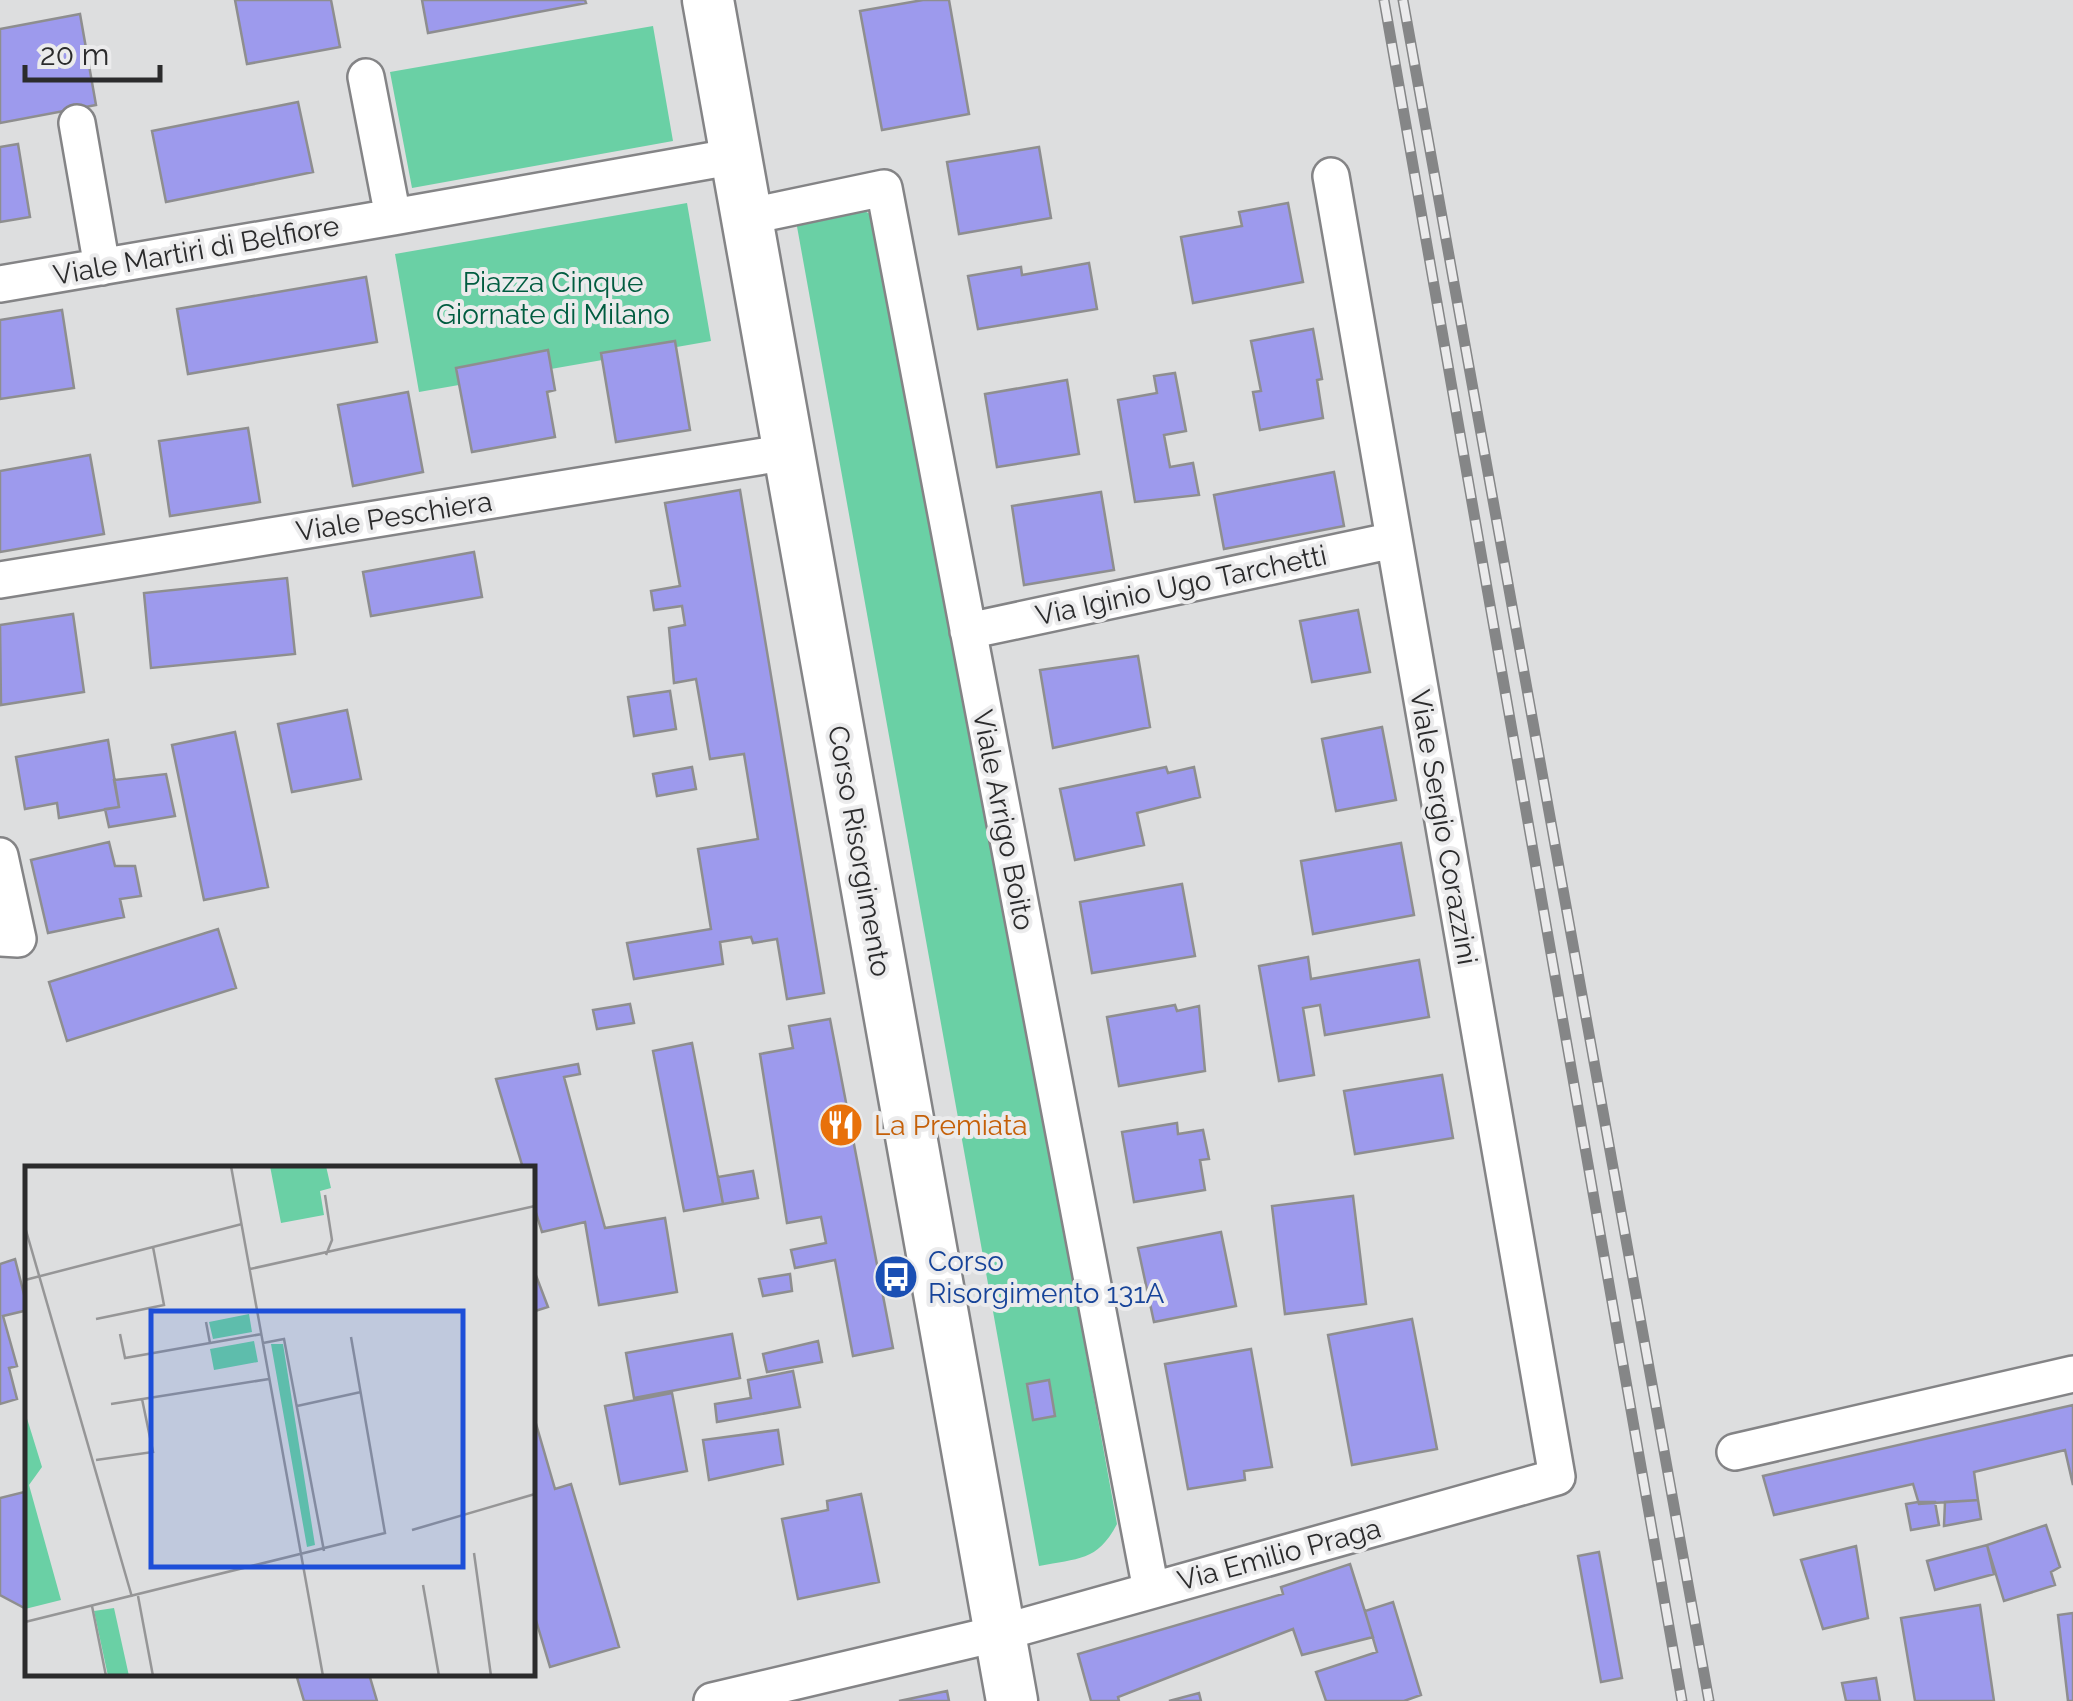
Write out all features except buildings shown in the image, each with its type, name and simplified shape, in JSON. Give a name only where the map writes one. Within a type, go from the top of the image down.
[{"type":"main road","name":"Corso Risorgimento","points":[[708,0],[1012,1701]]},
{"type":"street","points":[[366,77],[392,216],[736,156]]},
{"type":"street","points":[[78,123],[102,267]]},
{"type":"street","name":"Viale Sergio Corazzini","points":[[1332,176],[1557,1477]]},
{"type":"street","name":"Viale Arrigo Boito","points":[[746,217],[884,188],[1150,1590]]},
{"type":"street","name":"Viale Martiri di Belfiore","points":[[0,284],[392,216]]},
{"type":"street","name":"Viale Peschiera","points":[[0,580],[788,452]]},
{"type":"street","name":"Via Iginio Ugo Tarchetti","points":[[968,630],[1394,540]]},
{"type":"street","points":[[0,856],[18,939],[0,938]]},
{"type":"street","points":[[1735,1452],[2073,1374]]},
{"type":"street","name":"Via Emilio Praga","points":[[712,1701],[1000,1633],[1557,1477]]},
{"type":"green space","points":[[653,26],[673,141],[412,188],[390,72]]},
{"type":"green space","name":"Piazza Cinque Giornate di Milano","points":[[687,203],[711,341],[419,392],[395,254]]},
{"type":"green space","points":[[859,208],[881,220],[1117,1524],[1094,1552],[1076,1559],[1039,1566],[796,221]],"holes":[[[1049,1380],[1055,1416],[1033,1420],[1028,1384]]]},
{"type":"railway","points":[[1384,0],[1682,1701]]},
{"type":"railway","points":[[1403,0],[1709,1701]]},
{"type":"place","name":"La Premiata","points":[[841,1125]]},
{"type":"place","name":"Corso Risorgimento 131A","points":[[896,1277]]}]
